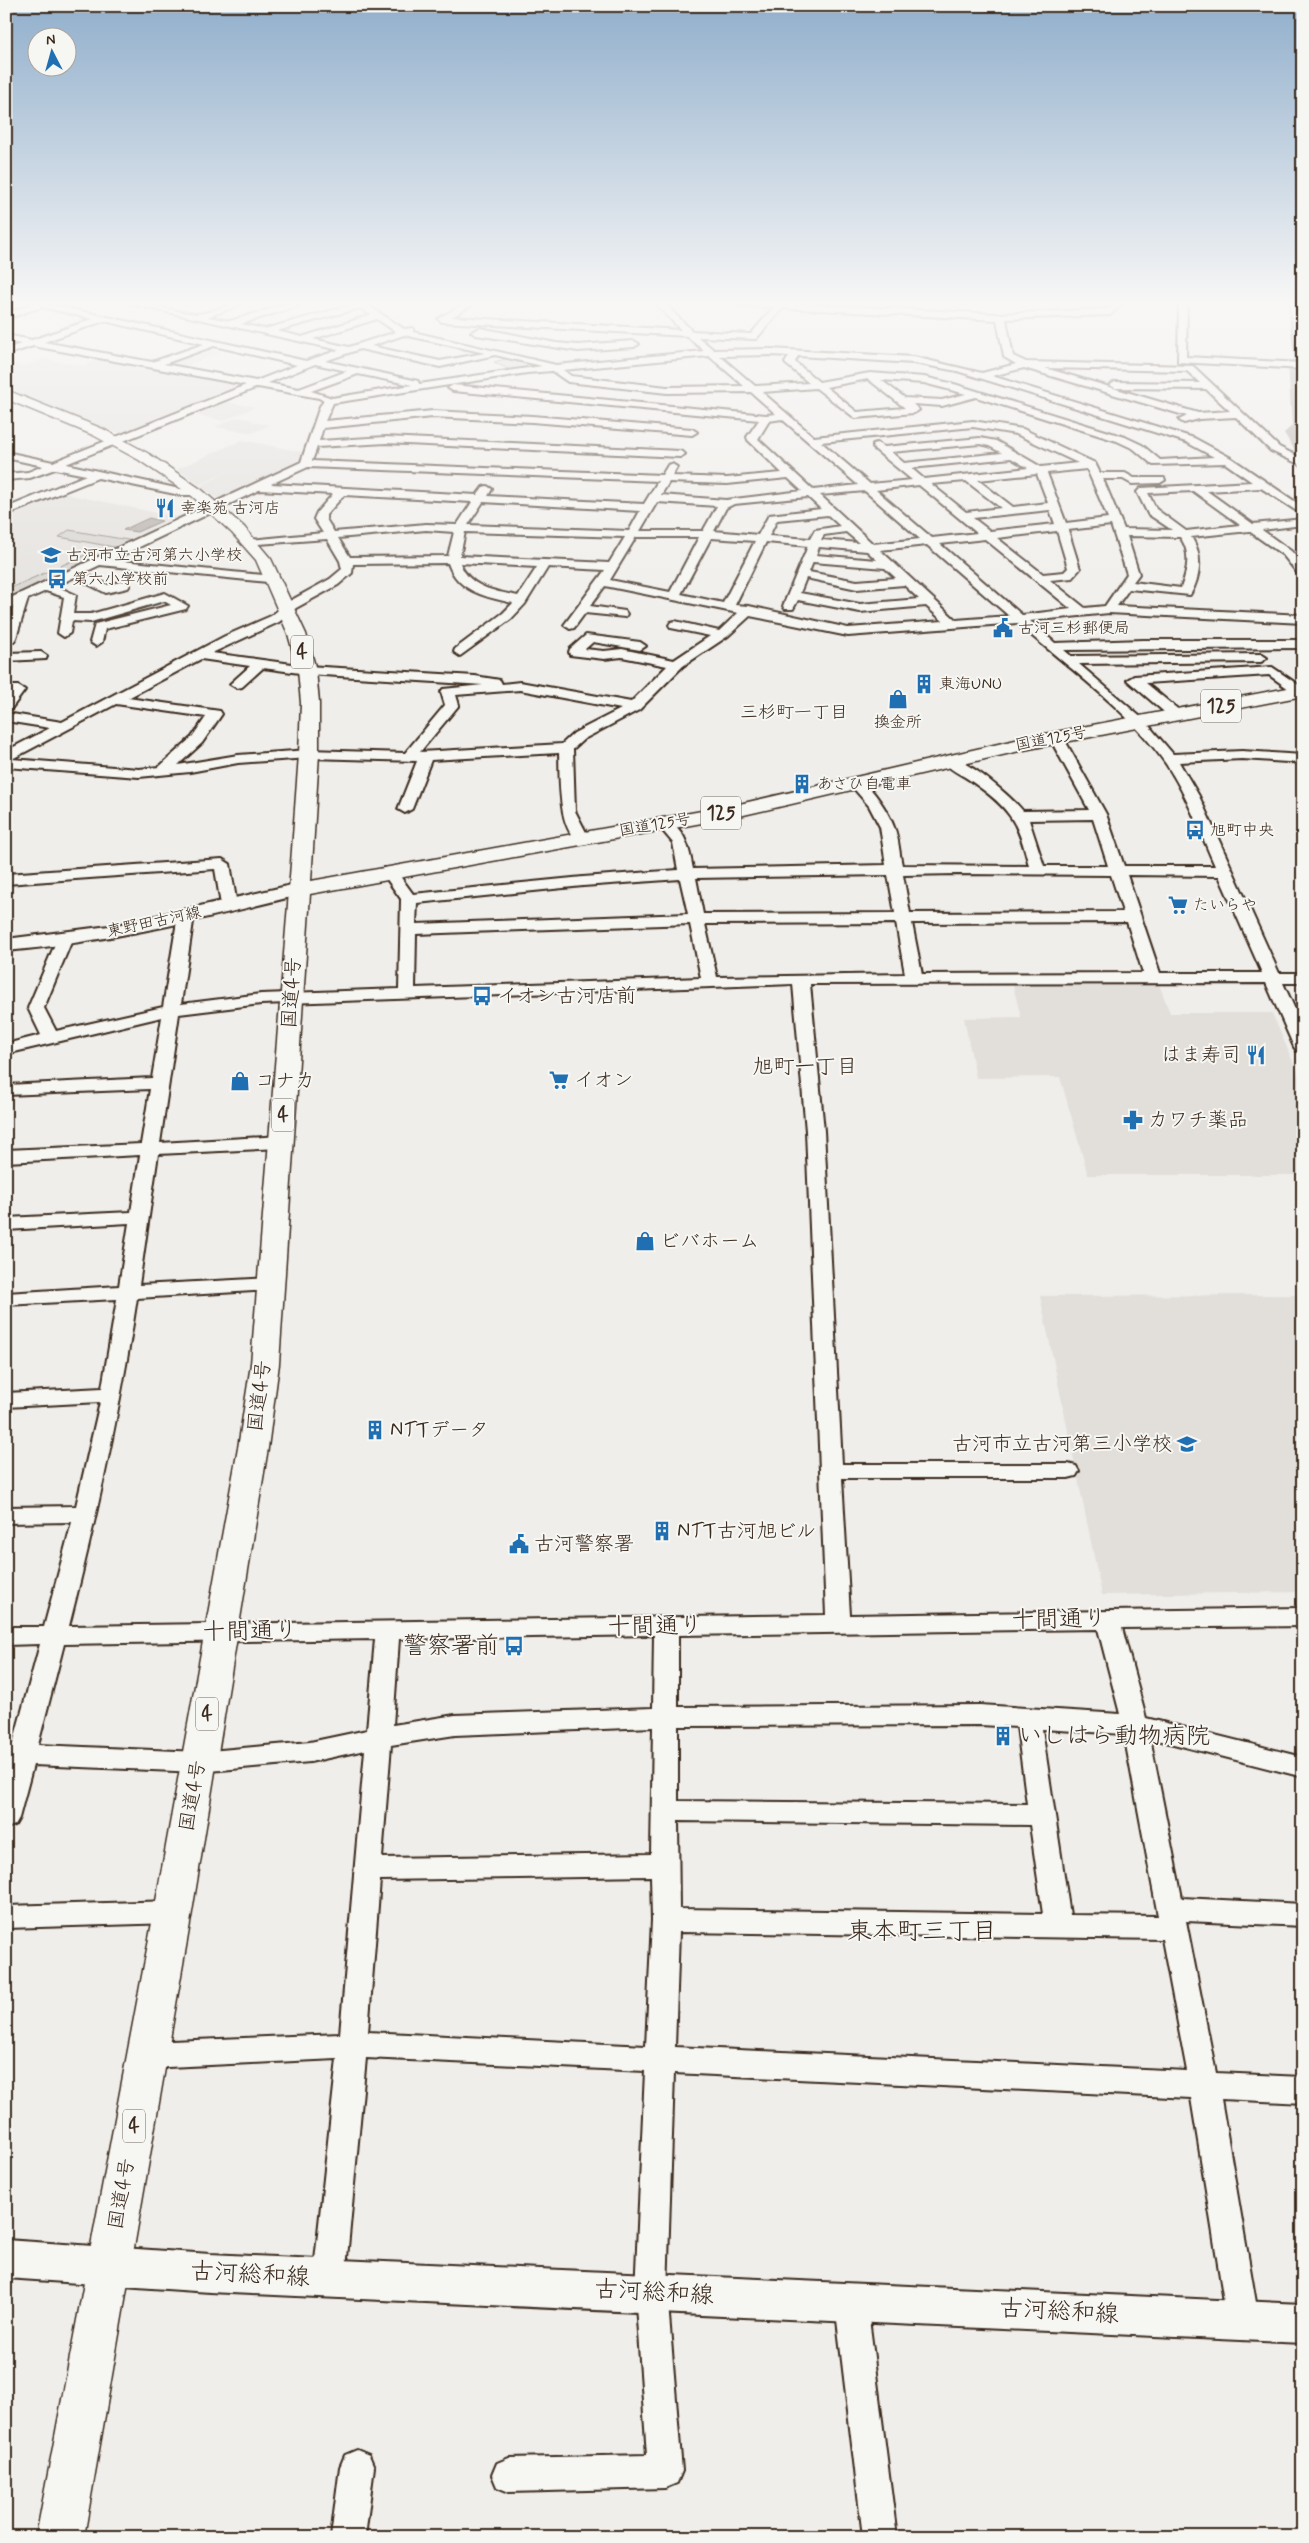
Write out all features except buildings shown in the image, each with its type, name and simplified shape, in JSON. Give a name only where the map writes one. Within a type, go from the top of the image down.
[{"type":"highway","name":"国道4号","points":[[60,2537],[173,1912],[253,1448],[265,1364],[300,889],[309,754],[310,703],[307,670],[298,634],[263,559],[250,543],[197,493],[167,471],[117,441],[71,422]]},
{"type":"highway","name":"国道125号","points":[[300,889],[389,871],[664,824],[762,805],[1056,737],[1301,692]]},
{"type":"main road","name":"東野田古河線","points":[[6,945],[64,940],[229,906],[300,889]]},
{"type":"main road","name":"古河総和線","points":[[6,2259],[329,2278],[1303,2324]]},
{"type":"street","points":[[6,477],[30,475],[164,422]]},
{"type":"street","points":[[306,464],[320,422]]},
{"type":"street","points":[[319,425],[347,422]]},
{"type":"street","points":[[521,601],[474,588],[458,574],[453,559],[459,528],[481,498],[530,422]]},
{"type":"street","points":[[565,422],[692,432]]},
{"type":"street","points":[[570,625],[613,567],[698,422]]},
{"type":"street","points":[[763,422],[752,437],[790,475],[953,624]]},
{"type":"street","points":[[791,422],[1138,721],[1170,758],[1192,796],[1227,872],[1303,1047]]},
{"type":"street","points":[[1000,428],[1008,422]]},
{"type":"street","points":[[1064,422],[1132,444],[1156,463],[1227,460]]},
{"type":"street","points":[[1132,422],[1195,442],[1227,460],[1303,512]]},
{"type":"street","points":[[1156,429],[1180,422]]},
{"type":"street","points":[[1247,422],[1275,448],[1303,463]]},
{"type":"street","points":[[812,440],[973,424],[1019,431],[1091,465],[1118,527],[1133,574],[1108,609]]},
{"type":"street","points":[[864,435],[1082,612]]},
{"type":"street","points":[[313,444],[386,440],[680,454]]},
{"type":"street","points":[[883,450],[980,441],[992,443],[1042,471],[1062,527],[1074,569],[1068,575],[1040,578]]},
{"type":"street","points":[[6,455],[180,492],[197,493]]},
{"type":"street","points":[[902,466],[1013,455]]},
{"type":"street","points":[[6,605],[306,464],[666,477],[727,481],[790,475]]},
{"type":"street","points":[[256,486],[481,498],[573,496],[651,503],[726,503],[1091,465]]},
{"type":"street","points":[[573,496],[588,474]]},
{"type":"street","points":[[6,512],[96,475]]},
{"type":"street","points":[[1096,476],[1125,476],[1132,480],[1162,480]]},
{"type":"street","points":[[969,478],[1011,511]]},
{"type":"street","points":[[1125,585],[1186,592],[1191,577],[1194,549],[1186,534],[1152,512],[1142,492],[1145,490],[1264,485]]},
{"type":"street","points":[[1196,488],[1287,553],[1303,572]]},
{"type":"street","points":[[6,757],[200,655],[275,619],[286,609],[334,582],[348,570],[346,561],[320,519],[321,514],[342,491]]},
{"type":"street","points":[[674,596],[726,503]]},
{"type":"street","points":[[963,516],[1054,506]]},
{"type":"street","points":[[728,606],[773,517],[831,511]]},
{"type":"street","points":[[250,543],[328,534],[407,528],[459,528],[633,534],[709,534],[872,548],[1062,527],[1118,527],[1186,534],[1303,522]]},
{"type":"street","points":[[784,618],[819,532],[850,528]]},
{"type":"street","points":[[809,558],[890,565]]},
{"type":"street","points":[[346,561],[453,559],[613,567]]},
{"type":"street","points":[[101,562],[273,580]]},
{"type":"street","points":[[460,652],[507,616],[521,601],[545,563]]},
{"type":"street","points":[[46,587],[141,566]]},
{"type":"street","points":[[802,574],[857,585],[908,582]]},
{"type":"street","points":[[88,579],[106,589],[124,585]]},
{"type":"street","points":[[602,582],[749,610],[848,632],[1019,619],[1108,609],[1303,619]]},
{"type":"street","points":[[46,587],[70,596],[65,626]]},
{"type":"street","points":[[794,595],[860,608],[930,602]]},
{"type":"street","points":[[165,597],[182,606],[99,627],[65,626],[165,597]]},
{"type":"street","points":[[10,638],[22,598]]},
{"type":"street","points":[[582,609],[621,614]]},
{"type":"street","points":[[6,763],[139,772],[238,759],[309,754],[410,757],[566,748],[579,736],[634,707],[676,664],[721,635],[749,610]]},
{"type":"street","points":[[675,625],[721,635]]},
{"type":"street","points":[[96,642],[99,627]]},
{"type":"street","points":[[640,646],[590,638],[575,652],[604,655],[622,653],[676,664]]},
{"type":"street","points":[[1051,647],[1143,644],[1303,644]]},
{"type":"street","points":[[200,655],[307,670],[453,677],[495,683],[498,688]]},
{"type":"street","points":[[6,658],[41,656]]},
{"type":"street","points":[[1068,660],[1274,658]]},
{"type":"street","points":[[237,684],[261,663]]},
{"type":"street","points":[[1175,714],[1134,680],[1272,671],[1301,692]]},
{"type":"street","points":[[410,757],[452,705],[448,692],[528,687],[634,707]]},
{"type":"street","points":[[6,690],[18,690],[6,706]]},
{"type":"street","points":[[116,700],[215,714],[197,740],[164,770]]},
{"type":"street","points":[[6,717],[64,726]]},
{"type":"street","points":[[1056,737],[1099,814],[1154,978]]},
{"type":"street","points":[[566,748],[568,811],[582,838]]},
{"type":"street","points":[[1170,758],[1242,755],[1303,759]]},
{"type":"street","points":[[405,809],[426,756]]},
{"type":"street","points":[[950,761],[974,777],[1019,816],[1025,827],[1038,871]]},
{"type":"street","points":[[856,783],[875,804],[887,827],[914,978]]},
{"type":"street","points":[[1019,816],[1099,814]]},
{"type":"street","points":[[664,824],[680,842],[710,982]]},
{"type":"street","points":[[6,879],[222,864],[229,906]]},
{"type":"street","points":[[389,871],[409,899],[407,993]]},
{"type":"street","points":[[409,899],[552,884],[688,874],[896,871],[1227,872]]},
{"type":"street","points":[[6,1818],[14,1755],[53,1636],[86,1514],[112,1394],[186,915]]},
{"type":"street","points":[[408,929],[695,919],[1133,917]]},
{"type":"street","points":[[51,1038],[36,1008],[64,940]]},
{"type":"street","points":[[6,1049],[172,1010],[210,1003],[292,997],[801,979],[1303,978]]},
{"type":"street","points":[[801,979],[808,1074],[816,1131],[838,1624]]},
{"type":"street","points":[[6,1090],[160,1083]]},
{"type":"street","points":[[6,1156],[281,1142]]},
{"type":"street","points":[[6,1224],[139,1217]]},
{"type":"street","points":[[6,1299],[272,1284]]},
{"type":"street","points":[[6,1400],[112,1394]]},
{"type":"street","points":[[831,1471],[1068,1471]]},
{"type":"street","points":[[6,1515],[86,1514]]},
{"type":"street","points":[[1108,1620],[1135,1725],[1204,2085],[1243,2320]]},
{"type":"street","name":"十間通り","points":[[6,1636],[1108,1620],[1302,1620]]},
{"type":"street","points":[[509,2475],[665,2471],[651,2292],[662,2060],[666,1920],[664,1866],[666,1811],[666,1626]]},
{"type":"street","points":[[329,2278],[353,2045],[388,1630]]},
{"type":"street","points":[[14,1755],[199,1762],[310,1752],[379,1737],[455,1725],[666,1717],[980,1715],[1135,1725],[1303,1767]]},
{"type":"street","points":[[1028,1718],[1058,1926]]},
{"type":"street","points":[[666,1811],[1042,1815]]},
{"type":"street","points":[[368,1869],[664,1866]]},
{"type":"street","points":[[6,1917],[173,1912]]},
{"type":"street","points":[[666,1920],[1058,1926],[1172,1919],[1303,1915]]},
{"type":"street","points":[[147,2054],[353,2045],[1303,2090]]},
{"type":"street","points":[[851,2303],[880,2537]]},
{"type":"street","points":[[348,2537],[356,2467]]},
{"type":"shaded area","points":[[85,422],[153,422],[127,432],[115,432]]},
{"type":"shaded area","points":[[227,422],[251,422],[270,425],[252,433],[215,427]]},
{"type":"shaded area","points":[[242,440],[307,453],[303,461],[219,500],[200,486],[231,470],[199,485],[177,469]]},
{"type":"shaded area","name":"古河市立古河第六小学校","points":[[56,492],[177,517],[11,594],[6,593],[6,513]]},
{"type":"shaded area","points":[[149,518],[162,521],[137,532],[123,530]]},
{"type":"shaded area","points":[[69,530],[134,541],[119,548],[59,537]]},
{"type":"shaded area","points":[[90,553],[101,558],[18,595],[6,596],[8,589]]},
{"type":"shaded area","points":[[1012,982],[1158,982],[1170,1013],[1272,1013],[1303,1085],[1303,1175],[1088,1175],[1060,1077],[976,1078],[964,1018],[1021,1017]]},
{"type":"shaded area","name":"古河市立古河第三小学校","points":[[1303,1295],[1303,1592],[1102,1595],[1040,1296]]},
{"type":"waterway","points":[[1300,422],[1300,428],[1292,433],[1302,449],[1299,455],[1303,457]]},
{"type":"place","name":"幸楽苑 古河店","points":[[165,508]]},
{"type":"place","name":"古河市立古河第六小学校","points":[[51,555]]},
{"type":"place","name":"第六小学校前","points":[[57,579]]},
{"type":"place","name":"古河三杉郵便局","points":[[1003,628]]},
{"type":"place","name":"東海UNU","points":[[924,684]]},
{"type":"place","name":"換金所","points":[[898,699]]},
{"type":"place","name":"あさひ自電車","points":[[802,784]]},
{"type":"place","name":"旭町中央","points":[[1195,830]]},
{"type":"place","name":"たいらや","points":[[1178,905]]},
{"type":"place","name":"イオン古河店前","points":[[482,996]]},
{"type":"place","name":"はま寿司","points":[[1256,1055]]},
{"type":"place","name":"イオン","points":[[559,1080]]},
{"type":"place","name":"コナカ","points":[[240,1081]]},
{"type":"place","name":"カワチ薬品","points":[[1133,1120]]},
{"type":"place","name":"ビバホーム","points":[[645,1241]]},
{"type":"place","name":"NTTデータ","points":[[375,1430]]},
{"type":"place","name":"古河市立古河第三小学校","points":[[1187,1444]]},
{"type":"place","name":"NTT古河旭ビル","points":[[662,1531]]},
{"type":"place","name":"古河警察署","points":[[519,1544]]},
{"type":"place","name":"警察署前","points":[[514,1646]]},
{"type":"place","name":"いしはら動物病院","points":[[1003,1736]]},
{"type":"district","name":"三杉町一丁目","points":[[794,713]]},
{"type":"district","name":"旭町一丁目","points":[[805,1067]]},
{"type":"district","name":"東本町三丁目","points":[[922,1932]]}]
